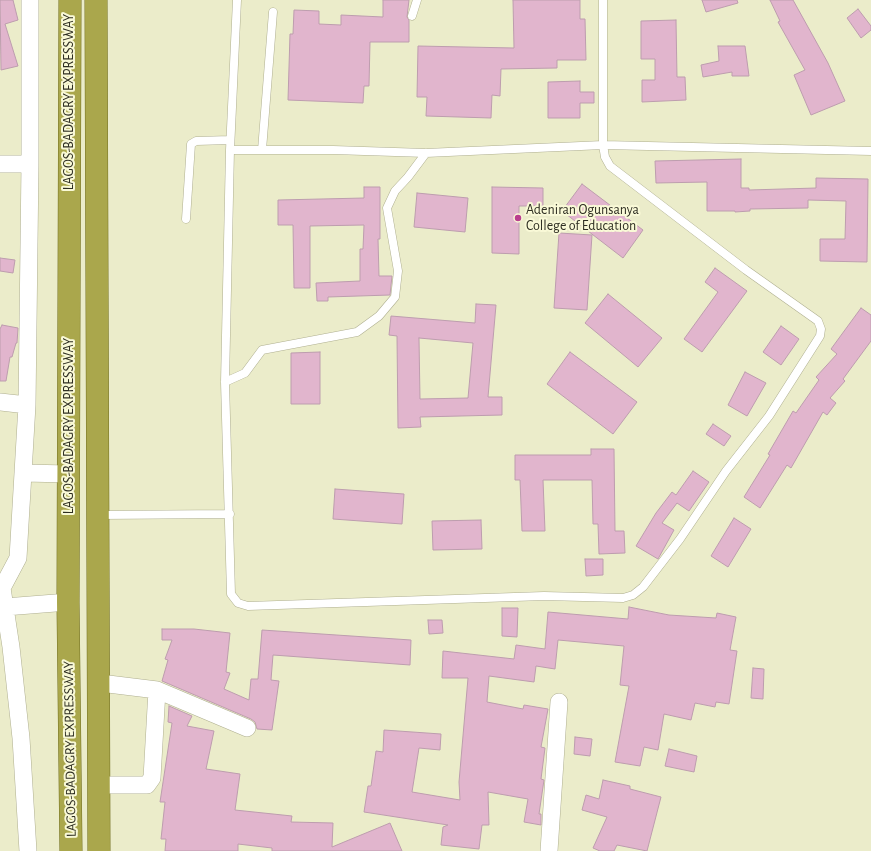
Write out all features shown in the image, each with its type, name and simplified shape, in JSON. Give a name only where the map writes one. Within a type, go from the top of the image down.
[{"type":"highway","name":"LAGOS-BADAGRY EXPRESSWAY","points":[[70,0],[68,602],[71,851]]},
{"type":"highway","name":"LAGOS-BADAGRY EXPRESSWAY","points":[[96,0],[100,683],[99,851]]},
{"type":"street","points":[[28,851],[21,738],[6,649],[5,607],[1,587],[18,558],[24,473],[27,405],[30,164],[30,0]]},
{"type":"street","points":[[0,164],[30,164]]},
{"type":"street","points":[[0,402],[27,405]]},
{"type":"street","points":[[24,473],[68,474]]},
{"type":"street","points":[[5,607],[68,602]]},
{"type":"street","points":[[100,683],[157,690],[246,728]]},
{"type":"street","points":[[99,785],[147,785],[152,778],[157,690]]},
{"type":"street","points":[[549,851],[559,702]]},
{"type":"lane","points":[[237,0],[230,140],[225,382],[230,514],[231,594],[238,603],[248,606],[544,596],[623,598],[633,595],[643,587],[680,539],[726,471],[769,416],[820,336],[821,329],[818,321],[746,270],[610,166],[605,157],[603,145],[603,0]]},
{"type":"lane","points":[[412,16],[417,0]]},
{"type":"lane","points":[[262,150],[273,12]]},
{"type":"lane","points":[[186,219],[191,144],[196,141],[230,140]]},
{"type":"lane","points":[[230,150],[426,153],[603,145],[871,151]]},
{"type":"lane","points":[[225,382],[245,373],[262,350],[357,332],[379,316],[395,297],[398,270],[387,208],[395,190],[408,177],[426,153]]},
{"type":"lane","points":[[98,515],[230,514]]},
{"type":"building","points":[[0,0],[13,0],[18,20],[5,24],[18,66],[1,70]]},
{"type":"building","points":[[383,0],[409,0],[407,17],[409,20],[409,42],[370,42],[369,86],[364,86],[363,103],[288,100],[290,34],[293,34],[294,10],[319,11],[319,24],[341,25],[341,15],[383,17]]},
{"type":"building","points":[[513,0],[580,0],[580,19],[585,19],[586,60],[557,60],[557,68],[501,69],[500,96],[492,95],[491,118],[426,116],[427,97],[417,97],[418,46],[514,48]]},
{"type":"building","points":[[702,0],[737,0],[738,3],[706,12]]},
{"type":"building","points":[[770,0],[793,0],[828,63],[845,101],[811,115],[794,75],[805,70],[778,22],[780,21]]},
{"type":"building","points":[[858,9],[871,26],[871,30],[861,38],[847,18]]},
{"type":"building","points":[[676,20],[677,77],[685,77],[686,100],[642,102],[642,80],[655,80],[655,59],[641,59],[641,21]]},
{"type":"building","points":[[718,46],[745,46],[749,76],[732,76],[732,72],[703,77],[701,65],[719,61]]},
{"type":"building","points":[[580,81],[580,92],[594,92],[594,103],[580,103],[580,118],[548,118],[548,82]]},
{"type":"building","points":[[741,159],[741,188],[749,188],[749,190],[816,188],[816,178],[868,179],[867,262],[820,261],[820,239],[845,239],[846,201],[808,200],[808,208],[750,209],[750,211],[735,212],[707,211],[707,182],[656,183],[655,161]]},
{"type":"building","points":[[582,184],[643,230],[623,258],[562,211]]},
{"type":"building","points":[[364,187],[380,187],[380,239],[378,239],[379,276],[392,276],[390,295],[328,297],[328,301],[317,301],[316,283],[360,281],[360,249],[363,249],[364,225],[310,226],[310,288],[294,288],[293,225],[278,225],[278,200],[364,198]]},
{"type":"building","points":[[492,187],[543,188],[543,206],[519,206],[519,254],[492,253]]},
{"type":"building","points":[[417,193],[468,198],[465,232],[414,227]]},
{"type":"building","points":[[559,233],[592,235],[587,310],[554,308]]},
{"type":"building","points":[[0,258],[15,260],[13,273],[0,271]]},
{"type":"building","points":[[715,268],[747,291],[702,352],[684,339],[718,292],[705,282]]},
{"type":"building","points":[[608,294],[662,338],[638,367],[585,323]]},
{"type":"building","points":[[476,304],[496,305],[488,397],[502,397],[502,415],[420,417],[421,427],[398,428],[397,336],[389,335],[391,316],[475,323]],"holes":[[[419,338],[473,343],[468,398],[420,399]]]},
{"type":"building","points":[[861,308],[871,315],[871,341],[843,379],[845,381],[830,398],[836,403],[827,415],[823,412],[791,468],[787,465],[760,508],[744,497],[770,455],[768,454],[793,411],[796,413],[819,380],[816,377],[837,354],[831,349]]},
{"type":"building","points":[[2,325],[18,328],[17,343],[12,357],[10,357],[6,381],[0,381],[0,329]]},
{"type":"building","points":[[781,326],[799,339],[781,365],[763,352]]},
{"type":"building","points":[[320,352],[320,404],[291,404],[291,353]]},
{"type":"building","points":[[570,352],[637,402],[613,434],[547,384]]},
{"type":"building","points":[[745,372],[766,383],[747,416],[728,405]]},
{"type":"building","points":[[713,424],[731,436],[724,446],[706,434]]},
{"type":"building","points":[[591,449],[614,449],[615,531],[624,531],[625,553],[599,554],[598,524],[593,524],[592,480],[543,480],[545,531],[522,531],[520,480],[515,480],[515,455],[591,455]]},
{"type":"building","points":[[693,471],[709,482],[689,511],[677,503],[662,523],[674,530],[658,559],[636,546],[656,513],[672,492],[676,495]]},
{"type":"building","points":[[335,489],[404,494],[402,524],[333,519]]},
{"type":"building","points":[[734,518],[751,529],[728,567],[711,556]]},
{"type":"building","points":[[481,520],[482,549],[433,550],[432,521]]},
{"type":"building","points":[[585,559],[603,559],[603,575],[586,576]]},
{"type":"building","points":[[629,607],[669,615],[716,618],[717,613],[736,617],[730,650],[737,651],[729,704],[716,702],[715,707],[695,703],[691,720],[664,714],[658,750],[644,747],[640,766],[615,762],[629,686],[620,685],[624,646],[558,640],[555,669],[536,666],[534,682],[489,676],[487,702],[523,709],[524,705],[548,709],[541,747],[545,748],[541,779],[544,780],[539,814],[541,814],[541,825],[524,822],[528,799],[488,792],[489,825],[482,825],[479,849],[441,845],[443,827],[448,825],[364,812],[368,786],[371,786],[376,751],[383,752],[384,730],[441,734],[440,750],[419,748],[412,792],[460,800],[459,782],[468,678],[442,678],[443,651],[514,659],[516,645],[545,649],[548,612],[628,619]]},
{"type":"building","points":[[502,608],[518,608],[517,637],[502,636]]},
{"type":"building","points":[[428,620],[442,620],[443,633],[429,634]]},
{"type":"building","points":[[162,629],[194,629],[230,633],[226,672],[230,673],[224,689],[249,700],[251,679],[258,679],[262,630],[411,640],[410,665],[273,655],[271,680],[279,681],[272,730],[257,729],[255,722],[251,719],[162,681],[168,660],[165,659],[172,640],[162,640]]},
{"type":"building","points":[[753,668],[764,669],[763,699],[751,698]]},
{"type":"building","points":[[169,706],[192,716],[187,726],[214,731],[206,769],[240,774],[235,810],[292,816],[291,822],[333,823],[332,847],[390,823],[402,851],[272,851],[272,848],[238,844],[238,851],[165,851],[166,839],[161,839],[165,802],[160,802],[172,723],[168,722]]},
{"type":"building","points":[[575,737],[592,739],[590,756],[574,754]]},
{"type":"building","points":[[669,749],[697,756],[694,772],[665,766]]},
{"type":"building","points":[[603,780],[630,786],[630,789],[661,797],[647,851],[617,845],[614,851],[600,851],[593,848],[607,817],[582,810],[586,795],[599,799]]},
{"type":"place","name":"Adeniran Ogunsanya College of Education","points":[[518,218]]}]
